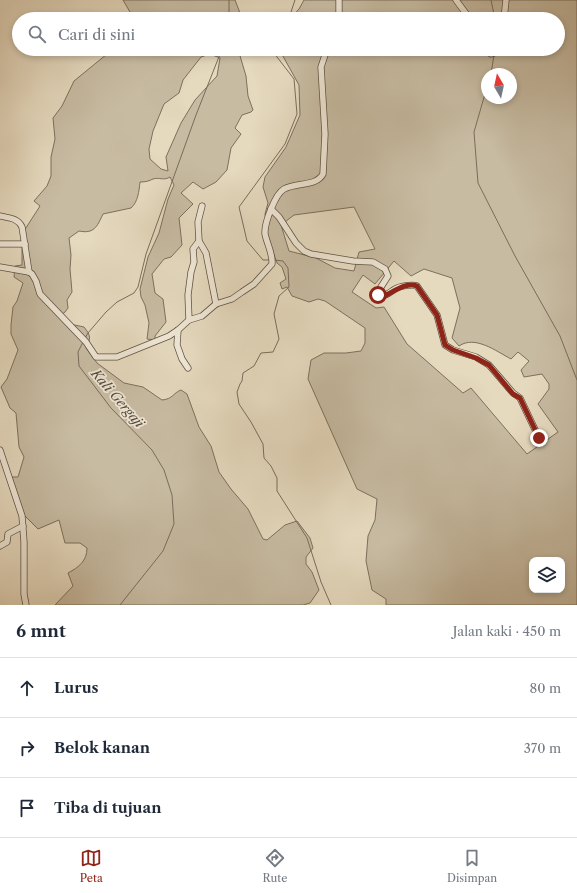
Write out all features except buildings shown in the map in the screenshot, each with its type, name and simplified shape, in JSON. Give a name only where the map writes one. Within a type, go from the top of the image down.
[{"type":"street","points":[[339,0],[339,12]]},
{"type":"street","points":[[456,0],[465,12]]},
{"type":"street","points":[[505,12],[506,0]]},
{"type":"street","points":[[0,267],[29,272],[32,274],[40,294],[65,318],[96,357],[111,358],[128,353],[178,330],[189,320],[202,316],[216,304],[232,299],[254,284],[270,268],[272,260],[265,233],[265,227],[280,191],[286,188],[315,181],[321,178],[324,174],[326,134],[321,67],[324,56]]},
{"type":"street","points":[[202,206],[198,222],[198,241],[206,253],[216,304]]},
{"type":"street","points":[[272,209],[280,217],[292,238],[304,251],[311,254],[352,261],[369,261],[382,267],[388,276],[379,290],[378,297],[383,297],[397,288],[412,284],[417,286],[437,315],[445,345],[453,350],[476,358],[489,365],[513,394],[520,398],[539,438]]},
{"type":"street","points":[[0,216],[16,219],[20,223],[24,231],[29,272]]},
{"type":"street","points":[[189,320],[188,295],[194,262],[193,249],[198,241]]},
{"type":"street","points":[[0,244],[25,244]]},
{"type":"street","points":[[178,330],[177,346],[182,359],[188,368]]},
{"type":"street","points":[[0,450],[20,507],[23,526],[25,561],[24,594],[26,605]]},
{"type":"street","points":[[0,546],[7,542],[8,534],[23,526]]},
{"type":"shaded area","points":[[123,0],[235,0],[240,12],[130,12]]},
{"type":"shaded area","points":[[304,0],[577,0],[577,605],[386,605],[386,599],[372,590],[366,561],[368,536],[375,520],[377,499],[357,489],[308,379],[311,360],[324,353],[361,351],[365,343],[365,328],[325,301],[318,299],[309,302],[292,296],[287,287],[282,289],[280,283],[286,279],[282,267],[277,263],[268,237],[265,214],[268,203],[263,187],[265,177],[286,147],[300,115],[299,85],[283,56],[565,56],[565,12],[296,12]],"holes":[[[354,207],[375,249],[359,252],[354,271],[335,268],[316,258],[289,251],[281,225],[294,215]],[[394,261],[411,276],[424,269],[452,278],[460,308],[452,338],[459,346],[465,343],[479,343],[492,348],[511,359],[518,352],[529,361],[521,370],[524,377],[542,374],[549,384],[549,389],[538,404],[558,432],[527,454],[471,388],[463,393],[407,344],[384,307],[376,308],[352,292],[363,275],[375,284]]]},
{"type":"shaded area","points":[[105,56],[204,56],[201,57],[183,80],[179,93],[164,104],[153,131],[149,149],[150,159],[161,169],[168,171],[166,157],[181,123],[195,100],[217,76],[220,58],[215,56],[240,56],[246,76],[248,96],[253,110],[242,115],[235,128],[241,134],[231,148],[227,170],[216,182],[203,189],[193,182],[181,193],[193,204],[179,218],[182,245],[171,257],[164,259],[152,274],[155,293],[163,299],[166,322],[155,336],[155,340],[147,339],[149,323],[140,289],[148,257],[159,233],[168,199],[174,185],[170,177],[166,179],[155,179],[140,182],[137,200],[131,208],[103,214],[97,226],[92,230],[84,232],[79,231],[69,238],[72,292],[67,300],[68,308],[59,317],[65,323],[84,327],[90,337],[86,348],[97,363],[124,383],[143,387],[162,400],[171,397],[181,390],[187,394],[199,427],[211,446],[219,472],[248,509],[263,539],[267,540],[285,525],[297,521],[310,538],[313,548],[306,557],[306,564],[312,572],[319,590],[310,603],[303,605],[55,605],[73,586],[68,573],[82,563],[86,557],[87,548],[80,543],[65,543],[59,520],[38,529],[18,509],[7,477],[18,477],[24,457],[19,447],[16,413],[10,408],[1,387],[7,379],[18,350],[11,334],[11,325],[13,307],[17,301],[23,283],[14,277],[15,266],[22,265],[22,234],[40,206],[34,201],[47,186],[51,176],[51,157],[55,139],[53,118],[62,106],[74,81]]},
{"type":"waterway","name":"Kali Gergaji","points":[[229,0],[229,12]]},
{"type":"waterway","points":[[291,12],[295,0]]},
{"type":"waterway","points":[[491,0],[494,12]]},
{"type":"waterway","name":"Kali Gergaji","points":[[85,338],[106,312],[117,302],[134,293],[138,287],[146,254],[196,115],[219,56]]},
{"type":"waterway","points":[[271,260],[263,260],[247,241],[239,207],[285,144],[297,114],[294,79],[276,56]]},
{"type":"waterway","points":[[492,68],[494,56]]},
{"type":"waterway","points":[[482,104],[474,132],[478,183],[515,256],[560,336],[577,380]]},
{"type":"waterway","points":[[274,260],[283,261],[288,268],[289,287],[279,296],[274,314],[279,339],[273,352],[261,353],[254,366],[243,373],[242,381],[237,392],[239,404],[263,444],[264,458],[271,466],[277,478],[277,491],[307,538],[321,582],[331,605]]},
{"type":"waterway","name":"Kali Gergaji","points":[[83,342],[78,352],[79,366],[111,408],[152,450],[164,470],[172,495],[174,524],[163,551],[120,605]]},
{"type":"route","points":[[378,295],[380,298],[397,288],[415,284],[437,315],[445,345],[457,352],[471,355],[489,365],[513,394],[520,398],[539,438]]}]
